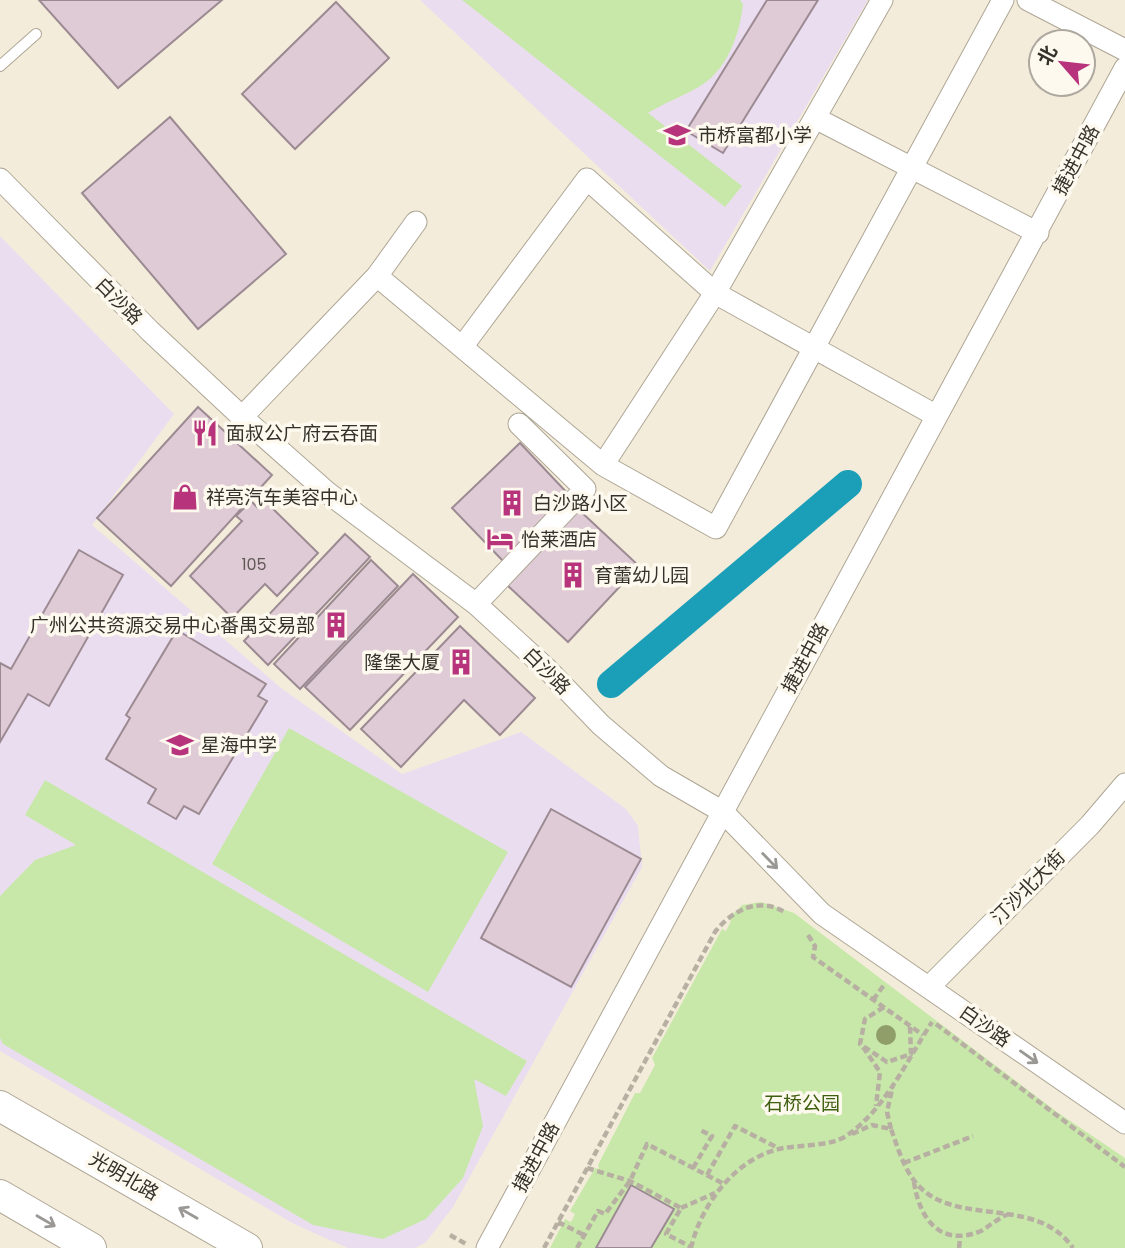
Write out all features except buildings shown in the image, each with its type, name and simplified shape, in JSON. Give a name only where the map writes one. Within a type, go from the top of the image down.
[{"type":"main road","name":"光明北路","points":[[0,1106],[247,1248]]},
{"type":"main road","points":[[0,1195],[91,1248]]},
{"type":"street","points":[[603,465],[715,293],[817,119],[882,0]]},
{"type":"street","points":[[377,276],[603,465],[716,528],[1003,0]]},
{"type":"street","points":[[1028,0],[1125,50]]},
{"type":"street","name":"捷进中路","points":[[487,1248],[1125,68]]},
{"type":"street","points":[[817,119],[912,171],[1038,233]]},
{"type":"street","name":"白沙路","points":[[0,179],[150,331],[242,417],[328,493],[476,604],[611,734],[661,776],[723,812],[822,914],[1125,1123]]},
{"type":"street","points":[[462,347],[587,179],[715,293],[935,415]]},
{"type":"street","points":[[242,417],[377,276],[416,222]]},
{"type":"street","points":[[476,604],[585,489],[519,424]]},
{"type":"street","name":"汀沙北大街","points":[[929,987],[1090,825],[1125,784]]},
{"type":"lane","points":[[0,66],[36,34]]},
{"type":"path","points":[[544,1248],[722,924],[738,911],[758,904],[779,908],[797,920]]},
{"type":"path","points":[[819,936],[805,928],[815,946],[813,957],[923,1035]]},
{"type":"path","points":[[873,977],[893,993]]},
{"type":"path","points":[[873,1000],[884,985]]},
{"type":"path","points":[[875,1110],[880,1072],[860,1044],[865,1019],[884,1007]]},
{"type":"path","points":[[922,1014],[1125,1167]]},
{"type":"path","points":[[844,1138],[875,1110],[932,1022]]},
{"type":"path","points":[[910,1026],[911,1054]]},
{"type":"path","points":[[860,1044],[887,1062],[911,1054]]},
{"type":"path","points":[[893,1082],[887,1112],[904,1163],[914,1181],[917,1204],[925,1223],[939,1234],[960,1239],[981,1231],[996,1219],[1010,1213]]},
{"type":"path","points":[[716,1192],[681,1208],[666,1234],[691,1247],[705,1209],[716,1192],[743,1168],[780,1149],[844,1138],[872,1125],[891,1129]]},
{"type":"path","points":[[707,1175],[735,1126],[780,1149]]},
{"type":"path","points":[[693,1168],[712,1136],[700,1130]]},
{"type":"path","points":[[904,1163],[973,1136]]},
{"type":"path","points":[[577,1248],[598,1211],[605,1214],[630,1181],[648,1144],[724,1184]]},
{"type":"path","points":[[587,1168],[630,1181],[681,1208]]},
{"type":"path","points":[[914,1181],[935,1196],[960,1208],[1036,1218],[1067,1239],[1073,1248]]},
{"type":"path","points":[[558,1222],[584,1235]]},
{"type":"path","points":[[450,1235],[473,1248]]},
{"type":"path","points":[[960,1239],[960,1248]]},
{"type":"shaded area","name":"市桥富都小学","points":[[420,0],[868,0],[710,271]]},
{"type":"shaded area","name":"星海中学","points":[[0,236],[174,414],[92,525],[281,688],[402,774],[521,732],[626,809],[638,826],[642,867],[453,1207],[426,1242],[415,1248],[348,1248],[294,1224],[0,1051]]},
{"type":"green space","points":[[462,0],[740,0],[743,4],[735,40],[716,72],[697,88],[648,113],[742,186],[725,207]]},
{"type":"green space","points":[[289,728],[508,852],[428,992],[212,864]]},
{"type":"green space","points":[[45,780],[527,1061],[506,1096],[474,1079],[483,1126],[463,1178],[426,1219],[383,1239],[313,1225],[3,1044],[0,1038],[0,896],[35,860],[76,845],[25,815]]},
{"type":"green space","name":"石桥公园","points":[[761,902],[794,913],[1057,1112],[1125,1158],[1125,1248],[550,1248],[565,1219],[571,1222],[575,1214],[570,1211],[595,1168],[599,1169],[598,1165],[635,1093],[640,1093],[655,1065],[652,1058],[722,929],[726,931],[731,921],[728,919],[742,905]]},
{"type":"waterway","points":[[611,684],[848,484]]},
{"type":"place","name":"市桥富都小学","points":[[677,135]]},
{"type":"place","name":"面叔公广府云吞面","points":[[205,433]]},
{"type":"place","name":"祥亮汽车美容中心","points":[[185,497]]},
{"type":"place","name":"白沙路小区","points":[[512,503]]},
{"type":"place","name":"怡莱酒店","points":[[500,539]]},
{"type":"place","name":"育蕾幼儿园","points":[[573,575]]},
{"type":"place","name":"广州公共资源交易中心番禺交易部","points":[[336,625]]},
{"type":"place","name":"隆堡大厦","points":[[461,662]]},
{"type":"place","name":"星海中学","points":[[180,745]]}]
